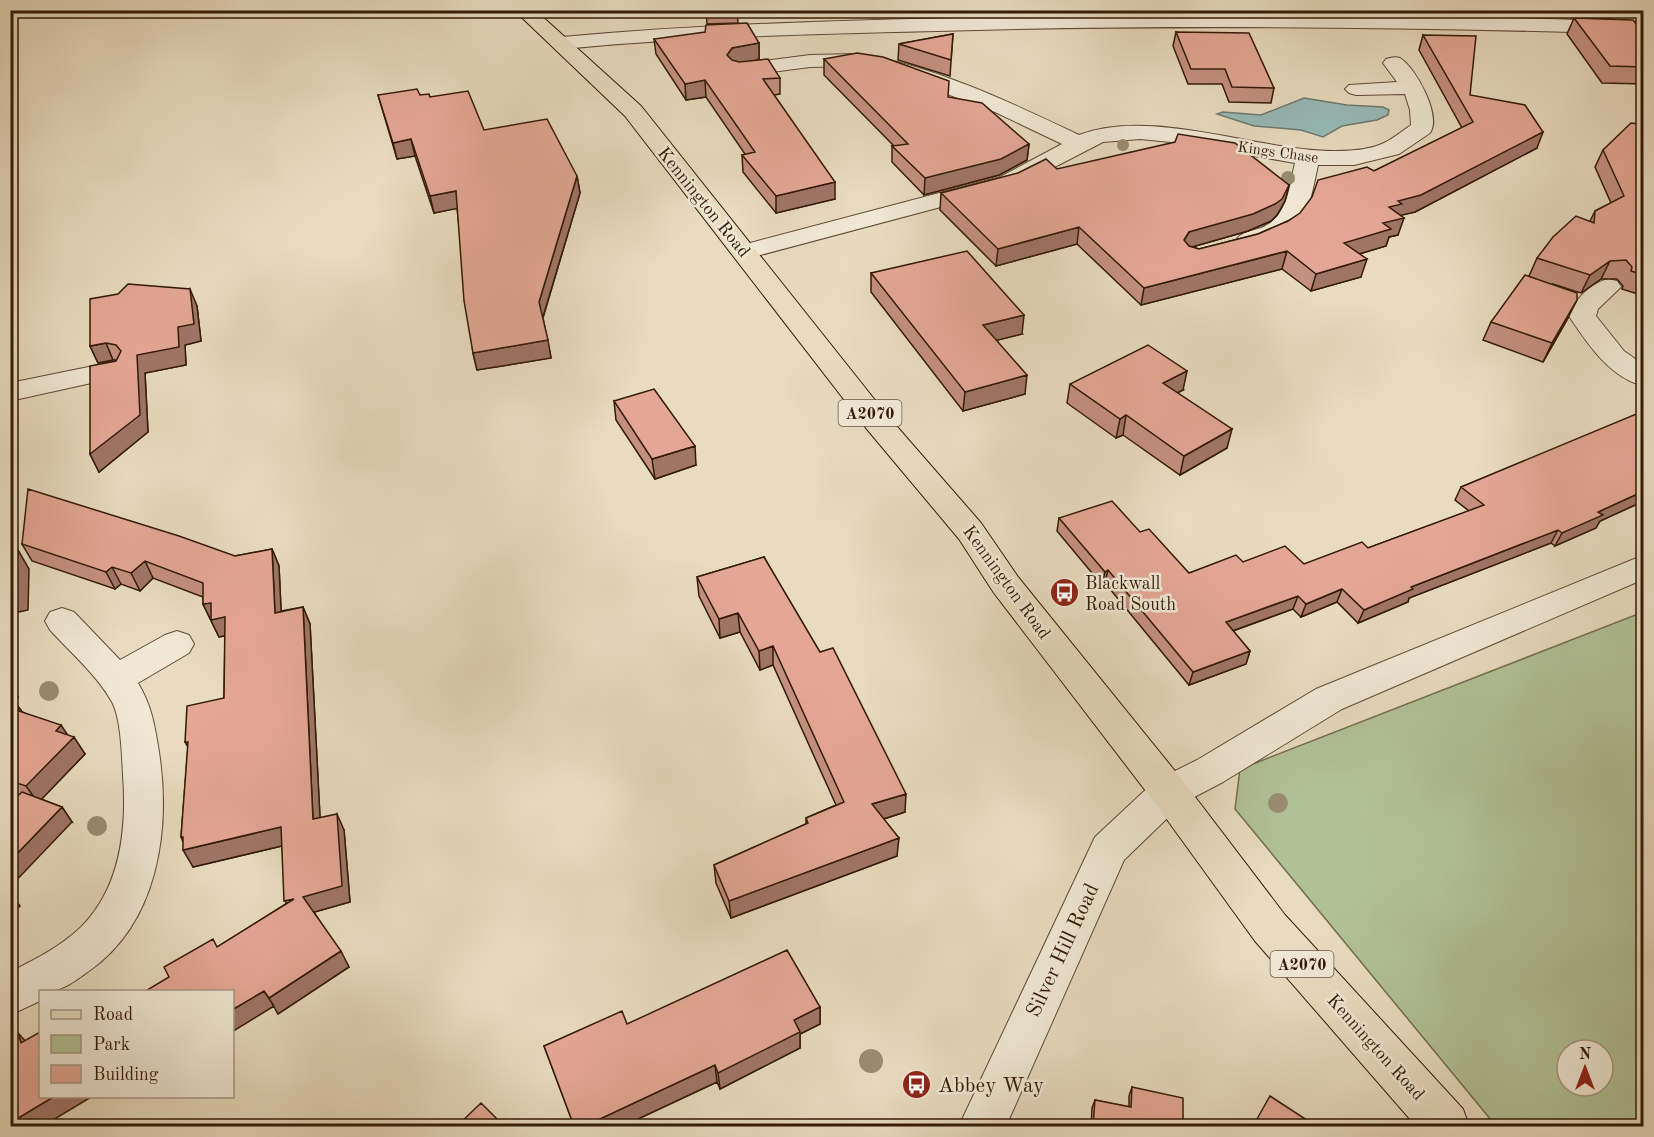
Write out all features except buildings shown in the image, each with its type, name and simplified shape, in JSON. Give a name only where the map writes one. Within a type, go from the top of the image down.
[{"type":"main road","name":"A2070","points":[[523,10],[562,43]]},
{"type":"main road","name":"Kennington Road","points":[[562,43],[633,111],[876,421],[970,531],[1006,585],[1169,792],[1270,928],[1446,1126]]},
{"type":"street","points":[[562,43],[625,37],[851,27],[1084,21],[1549,24],[1644,28]]},
{"type":"street","points":[[740,70],[810,61],[857,60],[887,64],[1003,107],[1080,144]]},
{"type":"street","name":"Kings Chase","points":[[744,252],[1008,182],[1102,135],[1150,132],[1308,157],[1337,159],[1374,154],[1408,142],[1422,128],[1424,116],[1412,88],[1393,63]]},
{"type":"street","points":[[1356,89],[1412,88]]},
{"type":"street","points":[[1227,246],[1269,233],[1287,223],[1294,212],[1308,157]]},
{"type":"street","points":[[1608,287],[1576,303],[1582,316],[1614,357],[1644,378]]},
{"type":"street","points":[[10,392],[112,370]]},
{"type":"street","points":[[1169,792],[1210,771],[1329,699],[1644,566]]},
{"type":"street","points":[[10,995],[93,942],[115,916],[132,884],[140,856],[145,779],[132,705],[115,680],[62,621]]},
{"type":"street","points":[[115,680],[177,644]]},
{"type":"street","name":"Silver Hill Road","points":[[982,1126],[1108,849],[1169,792]]},
{"type":"green space","points":[[1643,612],[1643,1126],[1496,1126],[1235,809],[1240,769]]},
{"type":"water","points":[[1304,98],[1347,105],[1383,107],[1389,110],[1388,115],[1377,120],[1342,126],[1323,137],[1301,130],[1254,126],[1217,114],[1223,112],[1261,115]]},
{"type":"place","name":"Blackwall Road South","points":[[1064,593]]},
{"type":"place","name":"Abbey Way","points":[[917,1085]]}]
